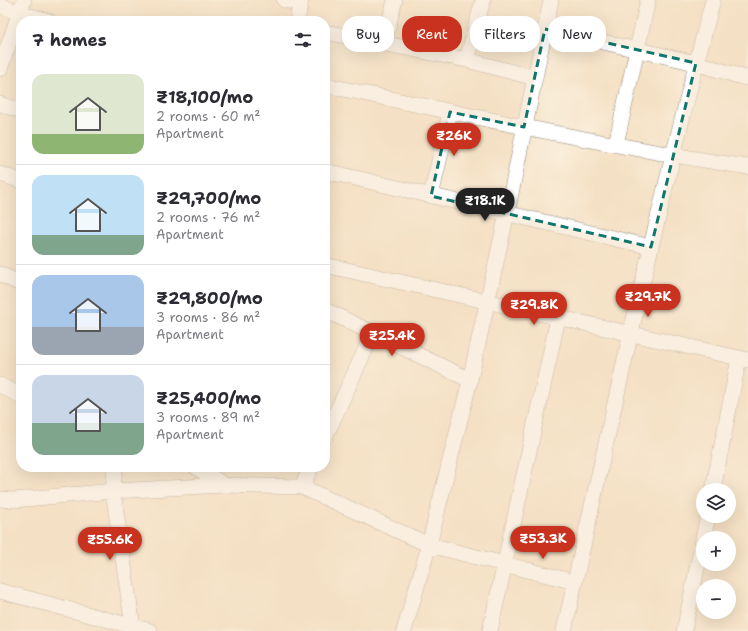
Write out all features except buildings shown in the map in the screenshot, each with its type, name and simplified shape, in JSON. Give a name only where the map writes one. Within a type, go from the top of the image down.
[{"type":"street","points":[[284,0],[301,2],[298,16]]},
{"type":"street","points":[[391,16],[395,0]]},
{"type":"street","points":[[467,60],[483,0]]},
{"type":"street","points":[[404,631],[429,545],[470,380],[552,0]]},
{"type":"street","points":[[616,144],[648,0]]},
{"type":"street","points":[[564,631],[630,334],[712,0]]},
{"type":"street","points":[[0,5],[21,7],[39,16]]},
{"type":"street","points":[[0,69],[16,22]]},
{"type":"street","points":[[545,30],[696,63],[748,78]]},
{"type":"street","points":[[330,33],[342,35]]},
{"type":"street","points":[[394,45],[467,60],[534,78]]},
{"type":"street","points":[[330,86],[524,127],[674,156],[748,167]]},
{"type":"street","points":[[0,104],[16,109]]},
{"type":"street","points":[[431,196],[450,112]]},
{"type":"street","points":[[330,172],[651,247]]},
{"type":"street","points":[[0,174],[16,179]]},
{"type":"street","points":[[330,266],[744,359],[715,483]]},
{"type":"street","points":[[0,274],[16,282]]},
{"type":"street","points":[[330,312],[470,380]]},
{"type":"street","points":[[490,631],[558,318]]},
{"type":"street","points":[[330,426],[374,333]]},
{"type":"street","points":[[0,385],[16,393]]},
{"type":"street","points":[[115,472],[113,491],[133,627]]},
{"type":"street","points":[[207,472],[224,485]]},
{"type":"street","points":[[302,487],[309,472]]},
{"type":"street","points":[[0,499],[14,500],[113,491],[224,485],[302,487],[429,545],[575,582]]},
{"type":"street","points":[[684,631],[696,571]]},
{"type":"street","points":[[0,592],[150,631]]},
{"type":"highlighted area","points":[[545,29],[696,63],[651,247],[431,196],[450,112],[524,127]]}]
